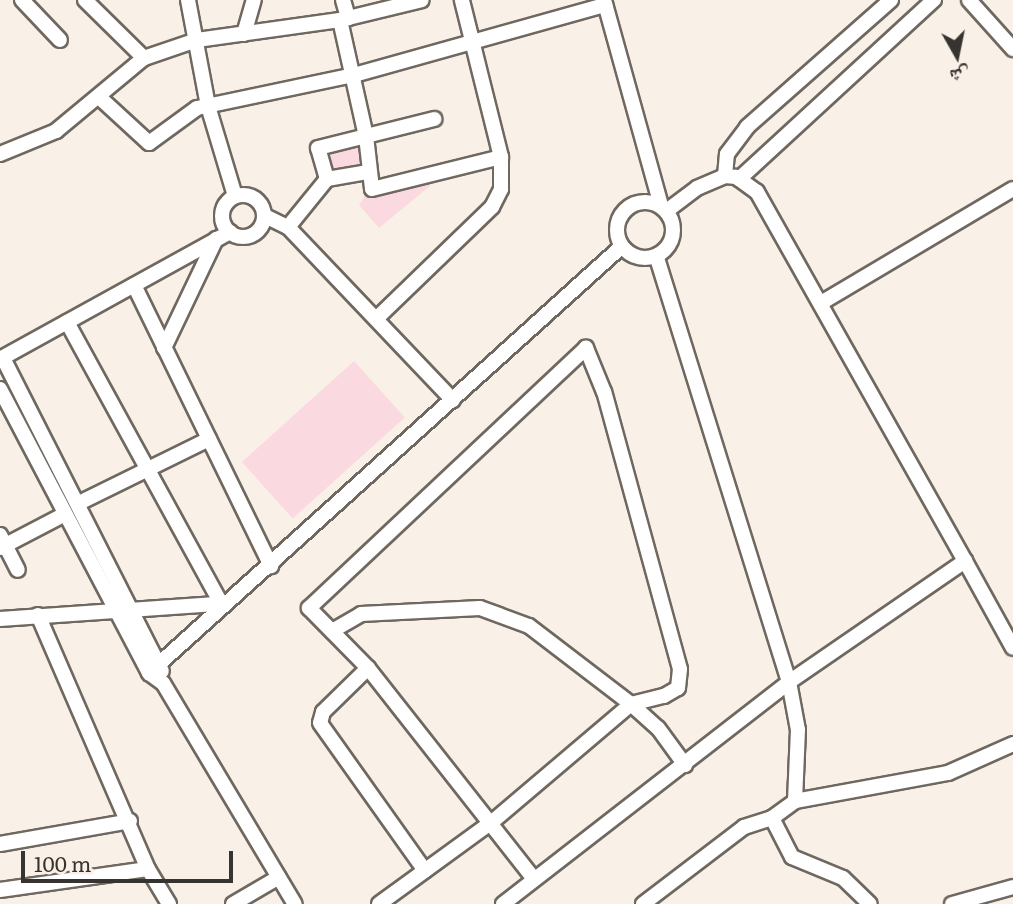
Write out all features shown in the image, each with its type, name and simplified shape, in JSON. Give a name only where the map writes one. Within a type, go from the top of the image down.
[{"type":"street","points":[[22,0],[60,40]]},
{"type":"street","points":[[85,0],[144,58]]},
{"type":"street","points":[[188,0],[208,106],[235,196]]},
{"type":"street","points":[[244,34],[254,0]]},
{"type":"street","points":[[343,0],[344,19],[366,136],[368,172],[375,190],[501,157]]},
{"type":"street","points":[[0,154],[43,138],[99,97],[144,58],[197,40],[344,19],[422,0]]},
{"type":"street","points":[[377,318],[492,207],[501,189],[501,157],[462,0]]},
{"type":"street","points":[[891,0],[747,127],[727,154],[732,177],[764,201],[1012,645]]},
{"type":"street","points":[[664,209],[697,188],[732,177],[934,0]]},
{"type":"street","points":[[968,0],[1013,49]]},
{"type":"street","points":[[99,97],[147,143],[188,111],[354,75],[473,44],[604,3],[664,209],[674,233],[668,247],[656,256],[633,256],[622,246],[617,223],[625,210],[646,201],[664,209]]},
{"type":"street","points":[[327,179],[318,148],[434,119]]},
{"type":"street","points":[[288,227],[327,179],[368,172]]},
{"type":"street","points":[[821,303],[1013,189]]},
{"type":"street","points":[[235,196],[255,198],[265,216],[288,227],[453,400]]},
{"type":"street","points":[[230,232],[223,212],[235,196]]},
{"type":"street","points":[[163,683],[162,663],[2,358],[230,232],[252,235],[265,216]]},
{"type":"street","points":[[164,348],[216,239]]},
{"type":"street","points":[[149,673],[225,603],[271,566],[622,246]]},
{"type":"street","points":[[656,256],[789,682],[798,730],[795,801]]},
{"type":"street","points":[[134,285],[271,566]]},
{"type":"street","points":[[67,322],[147,469],[225,603]]},
{"type":"street","points":[[379,904],[492,822],[631,704],[672,693],[680,680],[680,669],[604,392],[586,348],[310,606],[311,613],[369,668],[492,822],[534,879]]},
{"type":"street","points":[[0,389],[149,673],[163,683],[295,904]]},
{"type":"street","points":[[79,503],[209,439]]},
{"type":"street","points":[[18,570],[2,542],[65,514]]},
{"type":"street","points":[[503,904],[789,682],[965,561]]},
{"type":"street","points":[[0,619],[225,603]]},
{"type":"street","points":[[332,631],[361,614],[480,608],[529,626],[658,728],[685,765]]},
{"type":"street","points":[[38,615],[130,821],[148,869],[169,904]]},
{"type":"street","points":[[369,668],[323,712],[320,723],[425,871]]},
{"type":"street","points":[[642,904],[744,827],[772,818],[795,801],[948,773],[1013,744]]},
{"type":"street","points":[[772,818],[792,857],[843,878],[870,904]]},
{"type":"street","points":[[0,844],[130,821]]},
{"type":"street","points":[[0,890],[148,869]]},
{"type":"street","points":[[233,904],[279,877]]},
{"type":"street","points":[[952,904],[1013,887]]},
{"type":"shaded area","points":[[357,138],[363,163],[326,172],[320,147]]},
{"type":"shaded area","points":[[426,174],[430,186],[379,228],[359,205],[366,194]]},
{"type":"shaded area","points":[[354,361],[405,417],[293,519],[242,462]]}]
